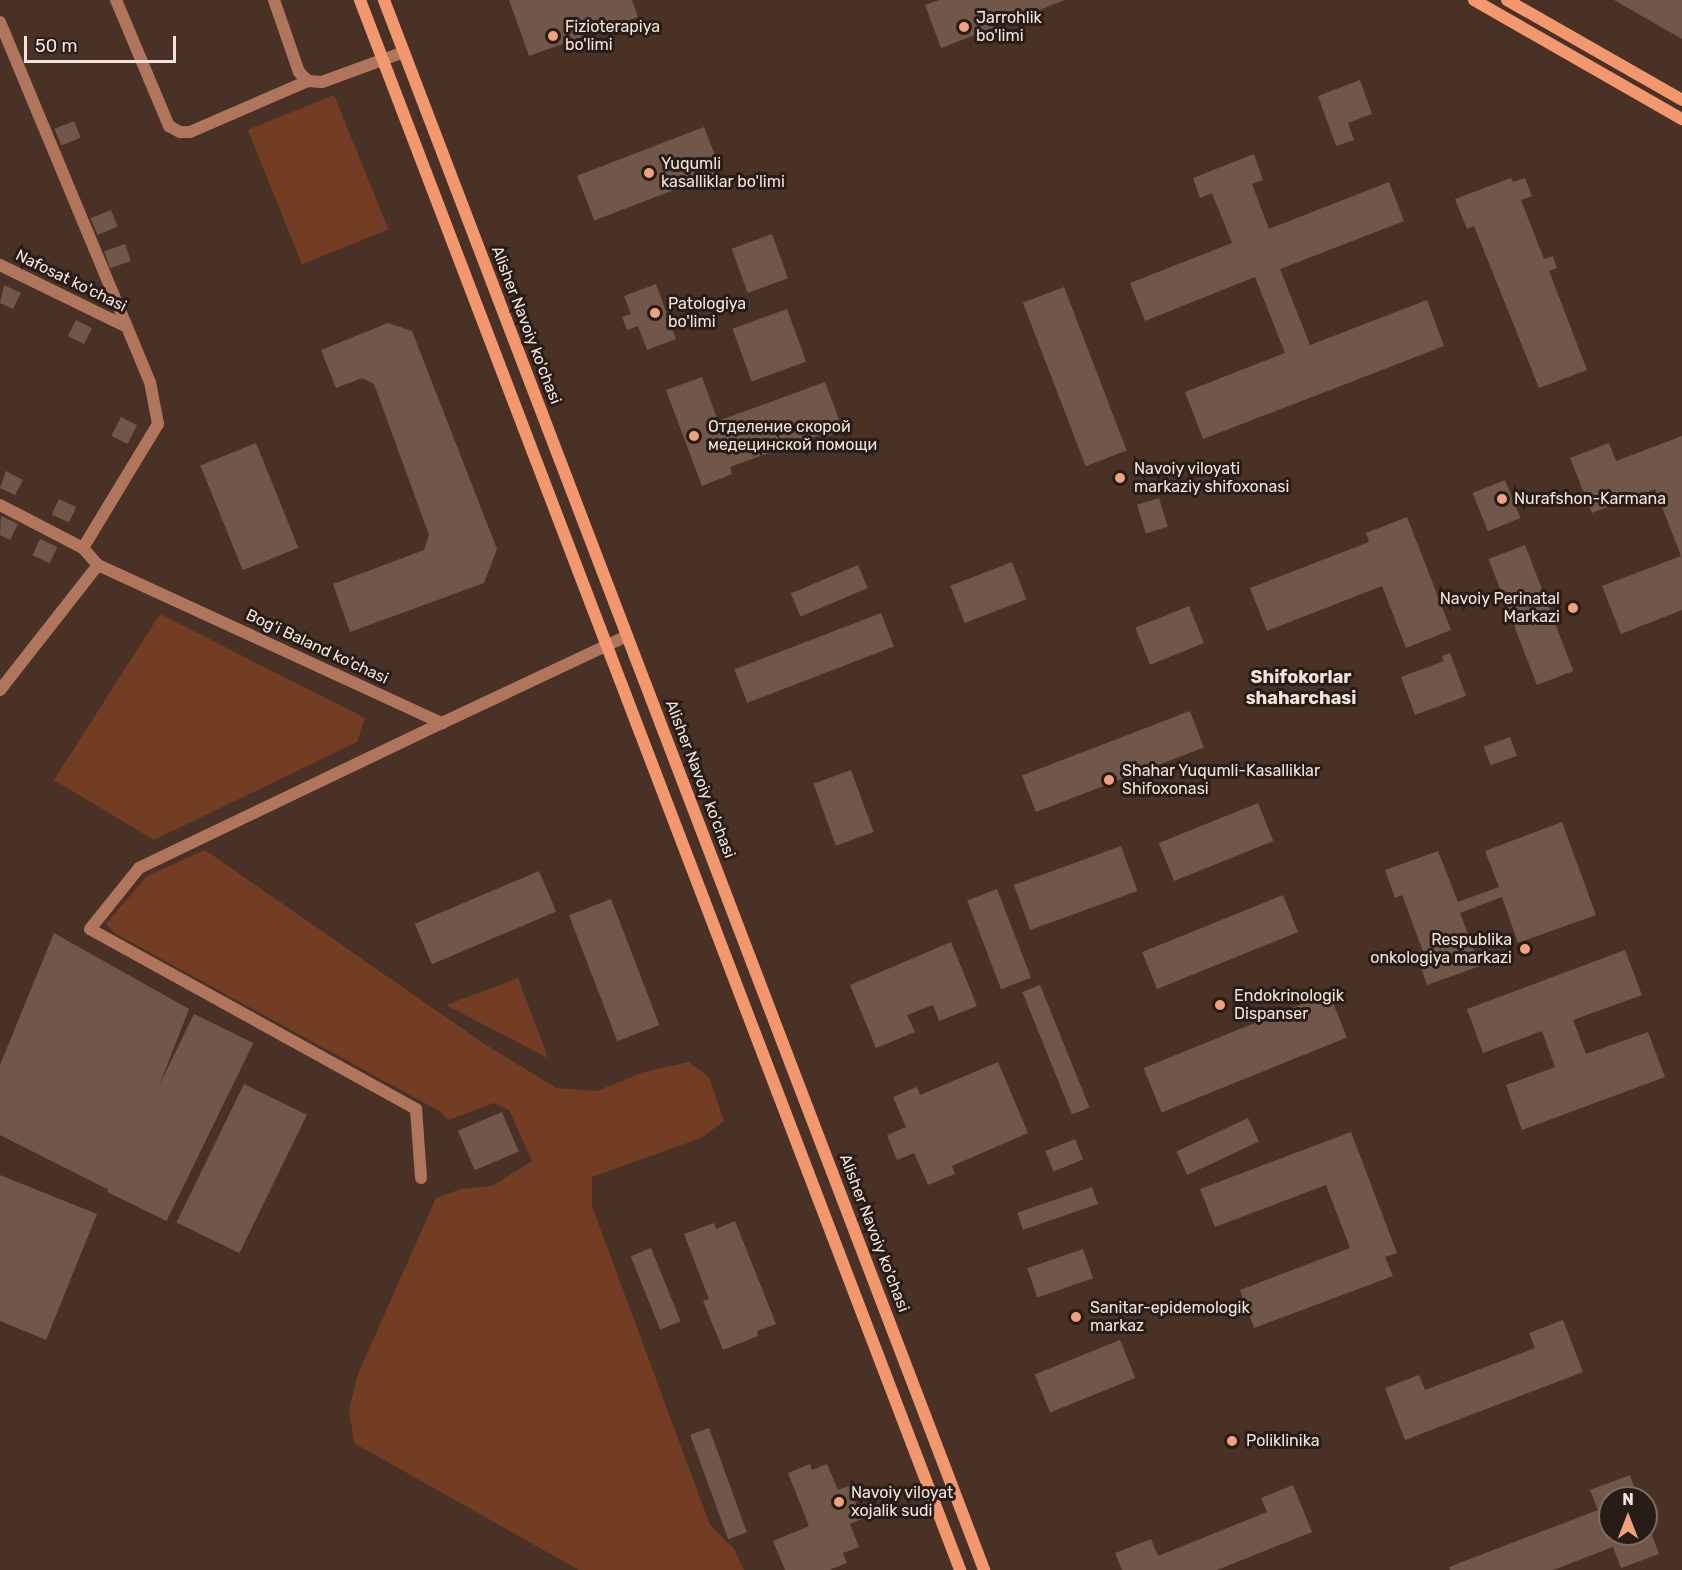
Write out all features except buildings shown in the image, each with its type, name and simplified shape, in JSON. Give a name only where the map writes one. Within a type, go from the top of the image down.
[{"type":"main road","points":[[360,0],[960,1570]]},
{"type":"main road","name":"Alisher Navoiy ko'chasi","points":[[384,0],[984,1570]]},
{"type":"main road","points":[[1474,0],[1682,119]]},
{"type":"main road","points":[[1507,0],[1682,100]]},
{"type":"street","points":[[116,0],[169,126],[180,132],[190,132],[308,81],[322,82],[404,52]]},
{"type":"street","points":[[274,0],[298,72],[308,81]]},
{"type":"street","points":[[0,22],[150,382],[158,424],[83,548]]},
{"type":"street","name":"Nafosat ko'chasi","points":[[0,265],[127,327]]},
{"type":"street","name":"Bog'i Baland ko'chasi","points":[[0,505],[83,548],[98,565],[442,723]]},
{"type":"street","points":[[0,690],[98,565]]},
{"type":"street","points":[[421,1178],[416,1109],[90,929],[139,867],[607,642],[627,636]]},
{"type":"shaded area","points":[[334,95],[388,229],[302,264],[248,130]]},
{"type":"shaded area","points":[[160,614],[365,718],[357,742],[154,840],[54,780]]},
{"type":"shaded area","points":[[205,850],[483,1043],[556,1088],[597,1091],[644,1072],[689,1062],[709,1077],[724,1121],[701,1138],[592,1177],[592,1206],[710,1525],[734,1549],[744,1570],[579,1570],[354,1443],[349,1409],[358,1374],[436,1198],[461,1189],[492,1186],[532,1161],[509,1110],[494,1103],[448,1120],[441,1112],[116,934],[106,924],[147,876]]},
{"type":"shaded area","points":[[518,978],[548,1058],[446,1005]]},
{"type":"place","name":"Jarrohlik bo'limi","points":[[964,27]]},
{"type":"place","name":"Fizioterapiya bo'limi","points":[[553,36]]},
{"type":"place","name":"Yuqumli kasalliklar bo'limi","points":[[649,173]]},
{"type":"place","name":"Patologiya bo'limi","points":[[655,313]]},
{"type":"place","name":"Отделение скорой медецинской помощи","points":[[694,436]]},
{"type":"place","name":"Navoiy viloyati markaziy shifoxonasi","points":[[1120,478]]},
{"type":"place","name":"Nurafshon-Karmana","points":[[1502,499]]},
{"type":"place","name":"Navoiy Perinatal Markazi","points":[[1573,608]]},
{"type":"place","name":"Shahar Yuqumli-Kasalliklar Shifoxonasi","points":[[1109,780]]},
{"type":"place","name":"Respublika onkologiya markazi","points":[[1525,949]]},
{"type":"place","name":"Endokrinologik Dispanser","points":[[1220,1005]]},
{"type":"place","name":"Sanitar-epidemologik markaz","points":[[1076,1317]]},
{"type":"place","name":"Poliklinika","points":[[1232,1441]]},
{"type":"place","name":"Navoiy viloyat xojalik sudi","points":[[839,1502]]},
{"type":"district","name":"Shifokorlar shaharchasi","points":[[1301,688]]}]
